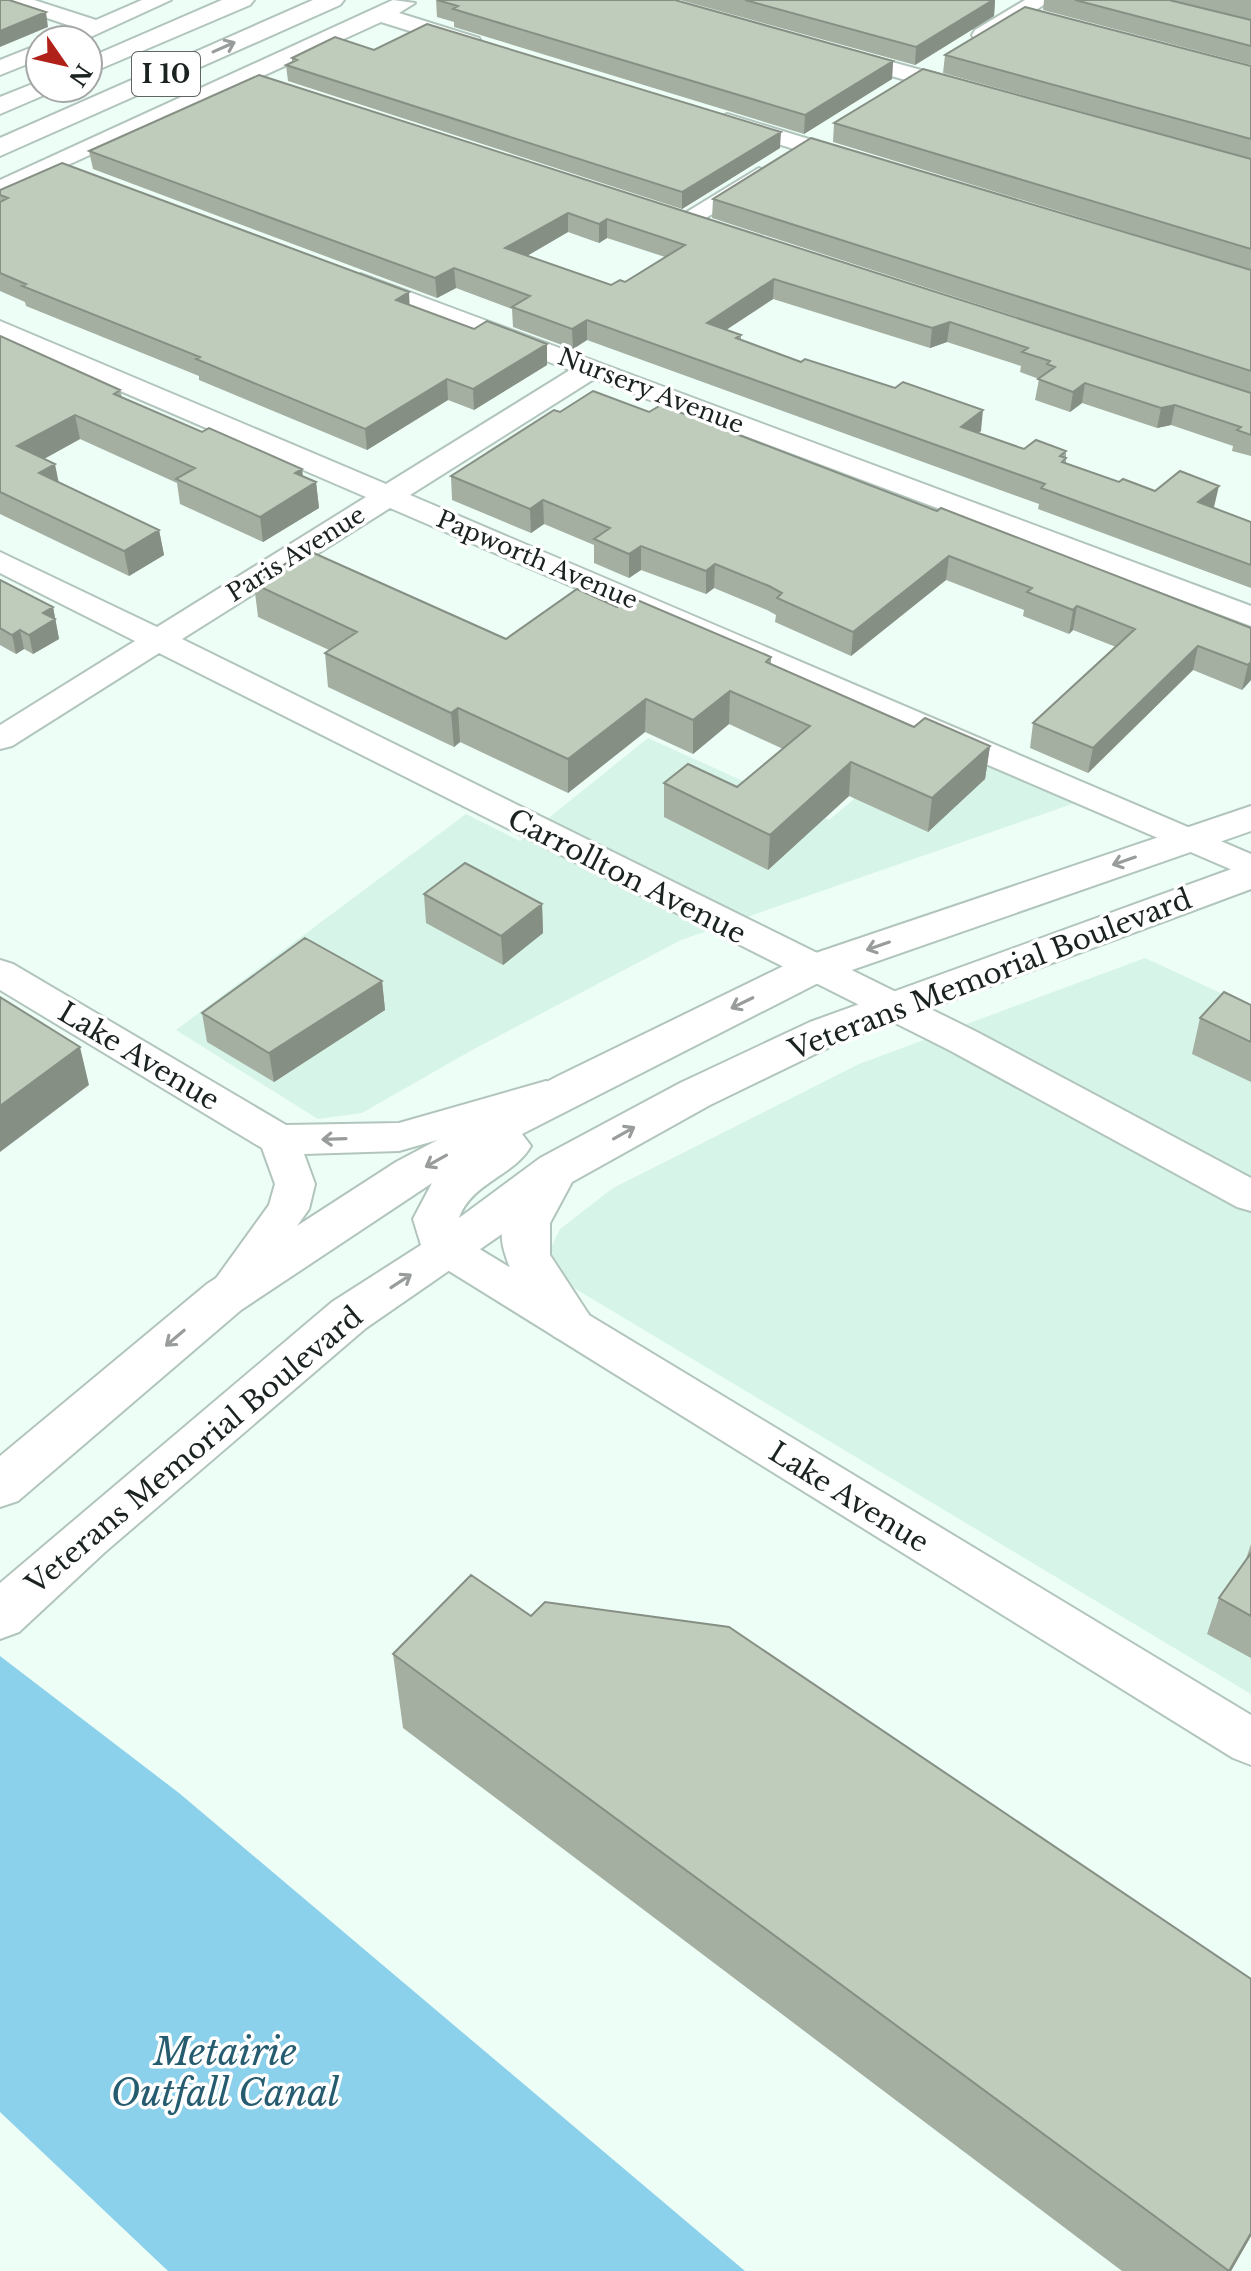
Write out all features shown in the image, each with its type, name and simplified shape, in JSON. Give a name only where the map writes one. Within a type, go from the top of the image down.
[{"type":"main road","name":"I 10","points":[[104,60],[242,0]]},
{"type":"main road","name":"I 10","points":[[0,148],[332,0]]},
{"type":"main road","points":[[0,106],[24,95]]},
{"type":"main road","name":"Veterans Memorial Boulevard","points":[[2,1484],[224,1297],[412,1174],[560,1094],[812,969],[1251,818]]},
{"type":"main road","name":"Veterans Memorial Boulevard","points":[[0,1616],[87,1537],[349,1315],[448,1250],[556,1170],[695,1094],[825,1032],[1251,875]]},
{"type":"main road","points":[[448,1250],[436,1237],[434,1219],[447,1195],[483,1164],[530,1132],[560,1094]]},
{"type":"main road","points":[[556,1170],[528,1211],[522,1242],[531,1270],[571,1324]]},
{"type":"street","points":[[12,0],[88,24]]},
{"type":"street","points":[[104,24],[160,0]]},
{"type":"street","points":[[0,189],[411,0]]},
{"type":"street","points":[[993,7],[1018,13],[1044,10]]},
{"type":"street","points":[[967,44],[1018,13]]},
{"type":"street","points":[[379,14],[497,51]]},
{"type":"street","points":[[825,50],[992,97]]},
{"type":"street","points":[[0,68],[24,58]]},
{"type":"street","points":[[891,91],[941,60]]},
{"type":"street","points":[[244,77],[274,87]]},
{"type":"street","points":[[704,114],[869,164]]},
{"type":"street","points":[[684,221],[832,130]]},
{"type":"street","points":[[50,165],[79,176]]},
{"type":"street","points":[[654,211],[714,230]]},
{"type":"street","name":"Nursery Avenue","points":[[343,275],[1251,617]]},
{"type":"street","name":"Papworth Avenue","points":[[0,329],[1251,867]]},
{"type":"street","name":"Paris Avenue","points":[[0,739],[591,369]]},
{"type":"street","name":"Carrollton Avenue","points":[[0,561],[890,1006],[1251,1196]]},
{"type":"street","name":"Lake Avenue","points":[[0,973],[279,1140]]},
{"type":"street","points":[[224,1297],[288,1209],[295,1184],[279,1140],[399,1137],[560,1094]]},
{"type":"street","name":"Lake Avenue","points":[[448,1250],[1251,1742]]},
{"type":"shaded area","points":[[930,735],[1075,803],[681,940],[474,1049],[362,1113],[318,1119],[176,1030],[466,814],[520,841],[648,738],[829,820]]},
{"type":"shaded area","points":[[1145,958],[1251,1007],[1251,1694],[564,1282],[547,1256],[560,1229],[613,1188],[859,1064]]},
{"type":"water","name":"Metairie Outfall Canal","points":[[0,1656],[179,1793],[745,2271],[168,2271],[0,2112]]},
{"type":"building","points":[[0,0],[9,0],[46,12],[0,31]]},
{"type":"building","points":[[437,0],[675,0],[893,61],[805,115],[453,9],[458,6]]},
{"type":"building","points":[[745,0],[993,0],[916,47]]},
{"type":"building","points":[[1075,0],[1169,0],[1251,20],[1251,46]]},
{"type":"building","points":[[1025,7],[1251,66],[1251,139],[945,55]]},
{"type":"building","points":[[427,24],[781,132],[682,192],[286,65],[297,60],[292,58],[335,37],[374,50]]},
{"type":"building","points":[[923,69],[1251,159],[1251,249],[834,123]]},
{"type":"building","points":[[259,75],[1251,393],[1251,435],[1237,430],[1241,427],[1175,405],[1161,408],[1085,383],[1073,392],[1038,379],[1055,367],[1047,364],[1050,361],[1022,352],[1028,348],[950,322],[932,328],[774,279],[707,323],[741,335],[736,338],[801,362],[805,359],[895,388],[903,382],[983,410],[961,427],[1024,449],[1036,440],[1066,451],[1060,456],[1066,458],[1062,462],[1119,482],[1123,479],[1155,491],[1180,471],[1219,486],[1198,502],[1251,522],[1251,565],[1041,488],[1045,484],[587,320],[572,329],[512,307],[530,296],[454,268],[435,278],[89,151]],"holes":[[[568,213],[599,224],[607,219],[685,245],[625,282],[620,280],[611,285],[505,248]]]},
{"type":"building","points":[[811,138],[1251,270],[1251,371],[713,199]]},
{"type":"building","points":[[62,163],[409,292],[396,300],[474,329],[487,321],[547,344],[473,389],[447,379],[365,429],[196,359],[200,357],[22,286],[26,284],[0,273],[0,202],[8,198],[0,195],[0,190]]},
{"type":"building","points":[[0,336],[120,390],[114,394],[202,432],[209,428],[302,469],[295,473],[316,482],[260,517],[176,479],[195,468],[75,415],[17,446],[55,464],[39,473],[159,530],[124,551],[0,492]]},
{"type":"building","points":[[593,391],[649,412],[661,405],[937,511],[941,508],[1251,628],[1251,662],[1248,665],[1198,646],[1093,748],[1033,723],[1135,629],[1077,606],[1073,610],[1027,592],[1032,588],[949,556],[853,632],[777,598],[782,593],[769,586],[715,564],[706,571],[641,546],[629,554],[594,539],[610,528],[543,500],[530,509],[451,476],[554,410],[560,412]]},
{"type":"building","points":[[307,550],[506,639],[577,589],[617,607],[630,597],[771,657],[766,662],[914,727],[925,718],[990,746],[932,798],[851,762],[770,835],[664,783],[688,764],[737,787],[810,726],[730,691],[693,720],[646,699],[568,759],[458,708],[451,713],[325,653],[357,632],[254,584]]},
{"type":"building","points":[[0,580],[53,607],[43,613],[55,619],[29,635],[20,630],[12,635],[0,628]]},
{"type":"building","points":[[465,863],[542,904],[501,936],[424,894]]},
{"type":"building","points":[[305,938],[382,981],[269,1053],[202,1013]]},
{"type":"building","points":[[1224,992],[1251,1005],[1251,1042],[1200,1018]]},
{"type":"building","points":[[0,997],[80,1047],[0,1106]]},
{"type":"building","points":[[1251,1553],[1251,1616],[1219,1598]]},
{"type":"building","points":[[471,1575],[531,1616],[545,1602],[729,1627],[1251,1979],[1251,2233],[1229,2271],[393,1654]]}]
